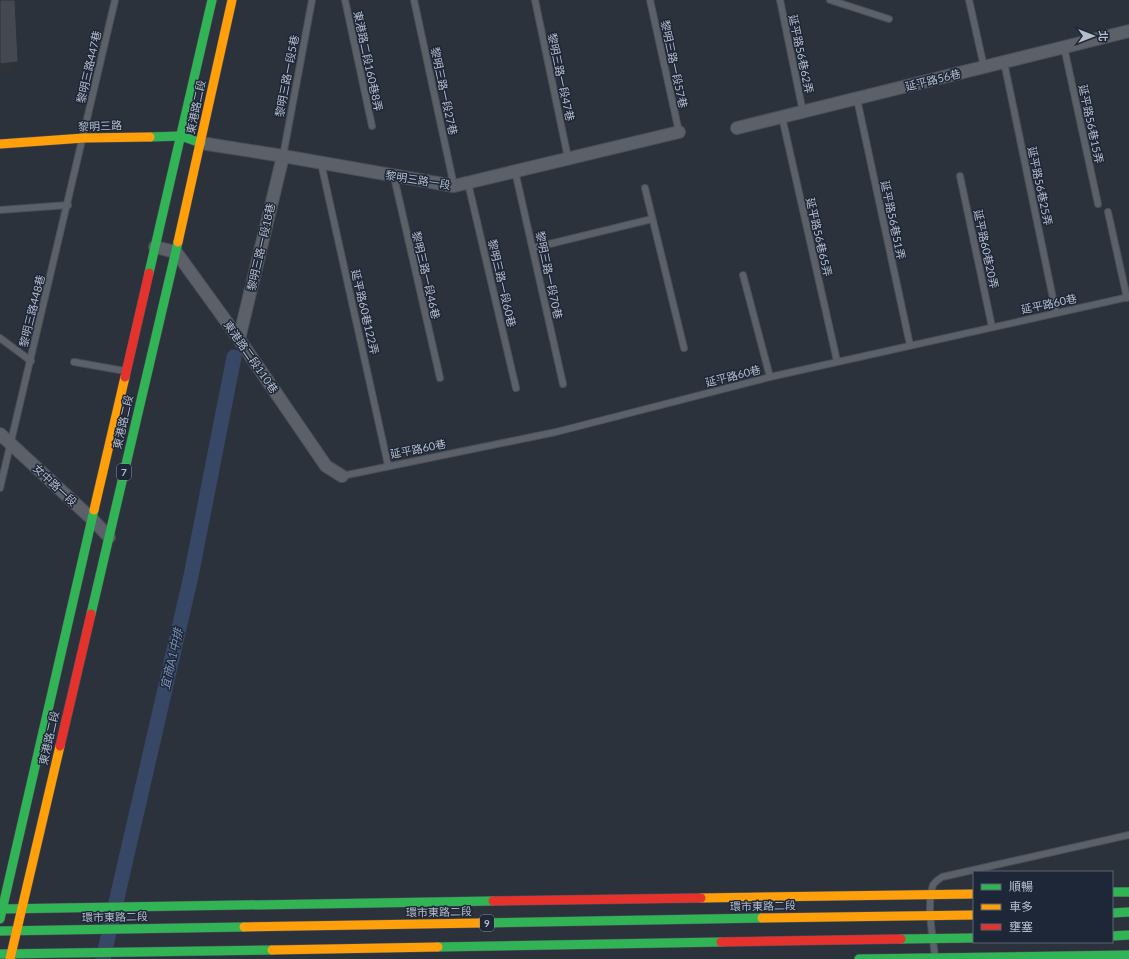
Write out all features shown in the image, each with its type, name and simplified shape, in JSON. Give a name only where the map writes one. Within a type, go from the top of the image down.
[{"type":"main road","name":"東港路二段","points":[[0,921],[1,909],[10,880],[212,0]]},
{"type":"main road","name":"東港路二段","points":[[11,957],[176,252],[232,0]]},
{"type":"main road","name":"黎明三路","points":[[0,144],[84,138],[181,136],[201,143]]},
{"type":"main road","points":[[1113,892],[1129,892]]},
{"type":"main road","name":"環市東路二段","points":[[0,954],[11,957],[488,927],[932,894],[973,894]]},
{"type":"main road","name":"環市東路二段","points":[[1,909],[22,908],[488,927],[933,939],[973,938]]},
{"type":"main road","points":[[1113,913],[1129,912]]},
{"type":"main road","name":"環市東路二段","points":[[0,931],[488,927],[973,915]]},
{"type":"main road","points":[[1113,936],[1129,935]]},
{"type":"main road","points":[[859,959],[1129,955]]},
{"type":"street","name":"延平路56巷","points":[[737,128],[1129,32]]},
{"type":"street","name":"黎明三路一段","points":[[201,143],[454,186],[679,132]]},
{"type":"street","name":"黎明三路一段18巷","points":[[239,339],[283,156]]},
{"type":"street","points":[[155,247],[176,252]]},
{"type":"street","name":"東港路二段110巷","points":[[176,252],[239,339],[326,466],[342,476]]},
{"type":"street","name":"女中路一段","points":[[0,434],[92,519],[109,537]]},
{"type":"lane","name":"黎明三路447巷","points":[[84,138],[115,0]]},
{"type":"lane","name":"黎明三路一段5巷","points":[[283,156],[312,0]]},
{"type":"lane","name":"東港路二段160巷8弄","points":[[345,0],[372,126]]},
{"type":"lane","name":"黎明三路一段27巷","points":[[414,0],[454,186]]},
{"type":"lane","name":"黎明三路一段47巷","points":[[535,0],[568,158]]},
{"type":"lane","name":"黎明三路一段57巷","points":[[650,0],[679,132]]},
{"type":"lane","name":"延平路56巷62弄","points":[[780,0],[803,112]]},
{"type":"lane","points":[[830,0],[889,19]]},
{"type":"lane","points":[[968,0],[984,67]]},
{"type":"lane","name":"延平路56巷15弄","points":[[1064,47],[1098,204]]},
{"type":"lane","name":"延平路56巷25弄","points":[[1004,62],[1056,313]]},
{"type":"lane","name":"延平路56巷51弄","points":[[856,99],[910,345]]},
{"type":"lane","name":"延平路56巷65弄","points":[[782,117],[837,361]]},
{"type":"lane","name":"黎明三路448巷","points":[[0,488],[84,138]]},
{"type":"lane","name":"延平路60巷122弄","points":[[321,163],[388,465]]},
{"type":"lane","name":"黎明三路一段70巷","points":[[515,171],[562,384]]},
{"type":"lane","name":"延平路60巷20弄","points":[[960,176],[992,327]]},
{"type":"lane","name":"黎明三路一段46巷","points":[[394,177],[440,378]]},
{"type":"lane","name":"黎明三路一段60巷","points":[[468,183],[516,388]]},
{"type":"lane","points":[[645,188],[684,348]]},
{"type":"lane","points":[[0,210],[68,206]]},
{"type":"lane","points":[[1108,212],[1128,297]]},
{"type":"lane","points":[[533,248],[652,219]]},
{"type":"lane","points":[[743,275],[770,377]]},
{"type":"lane","name":"延平路60巷","points":[[342,476],[388,465],[556,432],[837,361],[1128,297]]},
{"type":"lane","points":[[0,338],[31,361]]},
{"type":"lane","points":[[74,362],[126,371]]},
{"type":"lane","points":[[935,958],[930,916],[934,884],[942,877],[1129,835]]},
{"type":"lane","points":[[0,877],[10,880]]},
{"type":"building","points":[[0,0],[15,0],[18,62],[0,64]]},
{"type":"waterway","name":"宜商A1中排","points":[[103,959],[191,576],[234,357]]},
{"type":"traffic: fast","points":[[149,273],[212,0]]},
{"type":"traffic: fast","points":[[150,137],[181,136],[201,143]]},
{"type":"traffic: fast","points":[[91,614],[178,242]]},
{"type":"traffic: fast","points":[[0,919],[94,510]]},
{"type":"traffic: fast","points":[[1113,892],[1129,892]]},
{"type":"traffic: fast","points":[[0,909],[493,901]]},
{"type":"traffic: fast","points":[[1113,913],[1129,912]]},
{"type":"traffic: fast","points":[[481,923],[762,918]]},
{"type":"traffic: fast","points":[[0,931],[244,927]]},
{"type":"traffic: fast","points":[[1113,936],[1129,935]]},
{"type":"traffic: fast","points":[[901,939],[973,938]]},
{"type":"traffic: fast","points":[[438,947],[721,942]]},
{"type":"traffic: fast","points":[[1,954],[272,950]]},
{"type":"traffic: fast","points":[[859,959],[1129,955]]},
{"type":"traffic: slow","points":[[178,242],[232,0]]},
{"type":"traffic: slow","points":[[0,144],[84,138],[150,137]]},
{"type":"traffic: slow","points":[[94,510],[125,377]]},
{"type":"traffic: slow","points":[[10,959],[60,746]]},
{"type":"traffic: slow","points":[[701,898],[973,894]]},
{"type":"traffic: slow","points":[[762,918],[973,915]]},
{"type":"traffic: slow","points":[[244,927],[481,923]]},
{"type":"traffic: slow","points":[[272,950],[438,947]]},
{"type":"traffic: jam","points":[[125,377],[149,273]]},
{"type":"traffic: jam","points":[[60,746],[91,614]]},
{"type":"traffic: jam","points":[[493,901],[701,898]]},
{"type":"traffic: jam","points":[[721,942],[901,939]]}]
